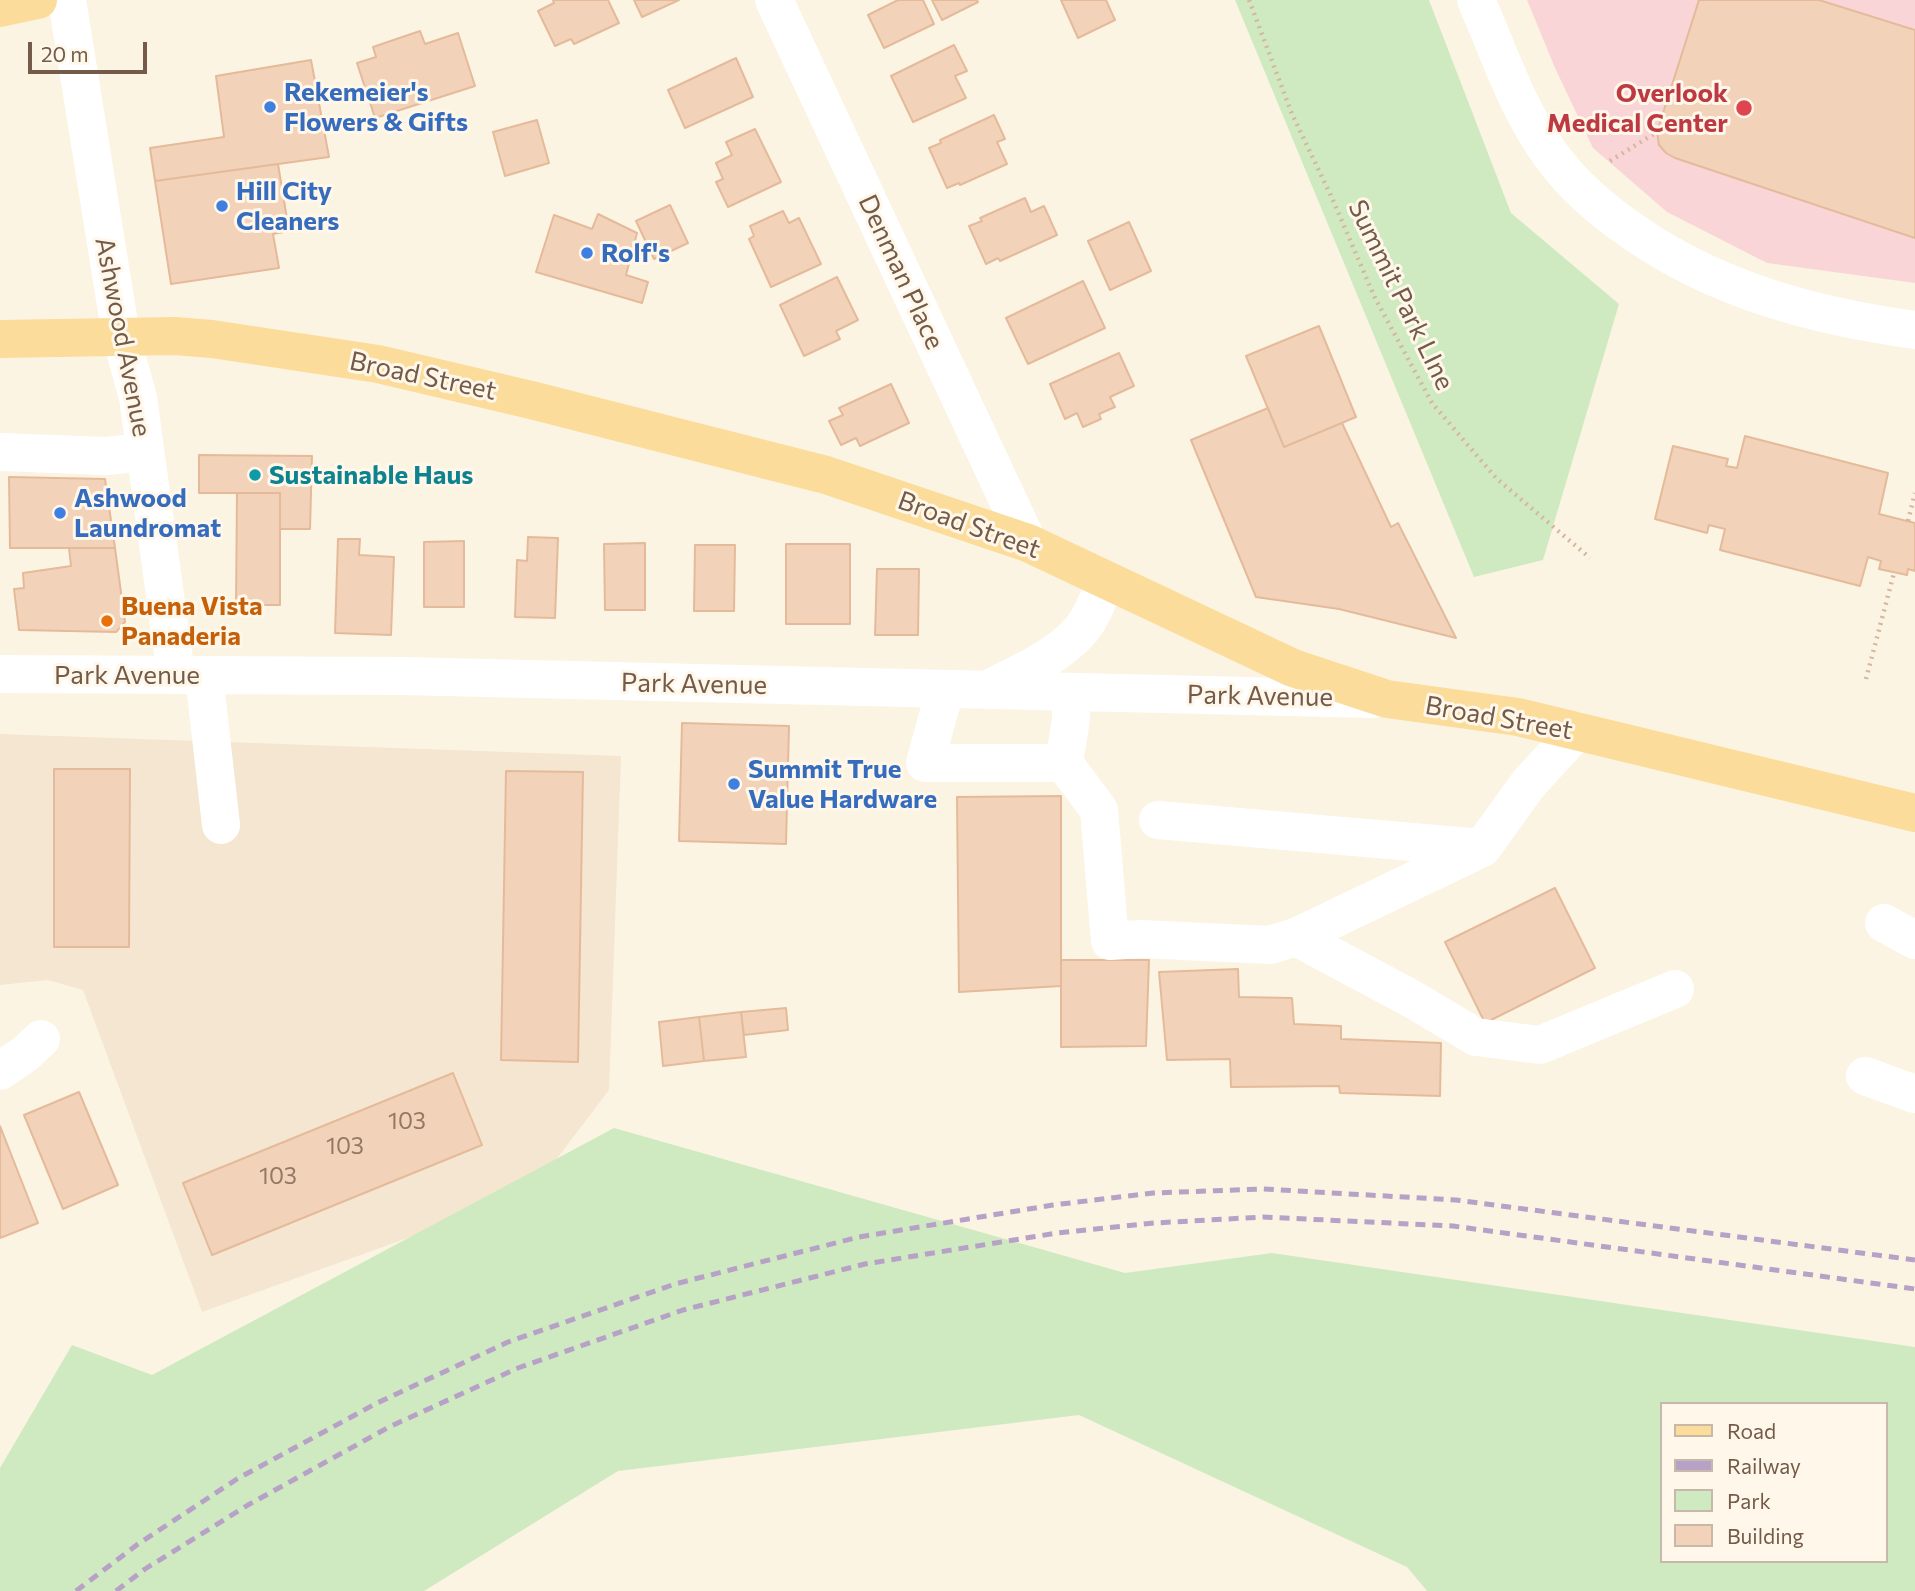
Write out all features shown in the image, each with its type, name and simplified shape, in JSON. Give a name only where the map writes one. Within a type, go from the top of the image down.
[{"type":"main road","points":[[0,8],[38,0]]},
{"type":"main road","name":"Broad Street","points":[[0,339],[175,336],[378,363],[826,475],[1028,543],[1293,668],[1387,699],[1518,717],[1915,813]]},
{"type":"street","name":"Ashwood Avenue","points":[[67,0],[121,336],[138,398],[145,452],[220,825]]},
{"type":"street","name":"Denman Place","points":[[774,0],[1028,543]]},
{"type":"street","points":[[1476,0],[1525,111],[1552,157],[1585,195],[1625,226],[1667,256],[1712,278],[1766,299],[1867,323],[1915,330]]},
{"type":"street","points":[[0,452],[106,456],[145,452]]},
{"type":"street","points":[[985,691],[1033,667],[1060,649],[1082,629],[1106,580]]},
{"type":"street","name":"Park Avenue","points":[[0,674],[402,676],[1387,699]]},
{"type":"street","points":[[945,690],[925,763],[1065,763]]},
{"type":"street","points":[[1070,692],[1071,719],[1065,763],[1099,810],[1110,942],[1141,939],[1269,945],[1296,937],[1482,848],[1530,783],[1577,731]]},
{"type":"street","points":[[1158,820],[1482,848]]},
{"type":"street","points":[[1296,937],[1412,999],[1476,1037],[1540,1045],[1675,989]]},
{"type":"street","points":[[0,1071],[41,1039]]},
{"type":"street","points":[[1865,1076],[1915,1094]]},
{"type":"path","name":"Summit Park LIne","points":[[1249,0],[1292,114],[1375,298],[1432,403],[1496,478],[1590,558]]},
{"type":"path","points":[[1603,166],[1657,132]]},
{"type":"path","points":[[1908,521],[1915,493]]},
{"type":"path","points":[[1866,679],[1894,573]]},
{"type":"shaded area","name":"Overlook Medical Center","points":[[1527,0],[1915,0],[1915,283],[1767,263],[1667,212],[1593,148],[1555,68]]},
{"type":"shaded area","points":[[0,734],[621,756],[609,1090],[530,1194],[202,1312],[83,990],[48,980],[0,985]]},
{"type":"green space","points":[[1235,0],[1429,0],[1511,213],[1619,304],[1543,560],[1474,577]]},
{"type":"green space","points":[[614,1128],[1125,1273],[1272,1253],[1915,1347],[1915,1591],[1427,1591],[1407,1567],[1079,1415],[618,1471],[424,1591],[0,1591],[0,1468],[72,1345],[152,1375]]},
{"type":"building","points":[[553,0],[608,0],[619,23],[574,44],[571,39],[555,46],[538,11],[554,3]]},
{"type":"building","points":[[634,0],[679,0],[642,17]]},
{"type":"building","points":[[898,0],[923,0],[934,24],[884,48],[868,15]]},
{"type":"building","points":[[932,0],[977,0],[978,2],[942,20]]},
{"type":"building","points":[[1061,0],[1106,0],[1115,20],[1078,38]]},
{"type":"building","points":[[1699,0],[1819,0],[1915,30],[1915,238],[1666,153],[1659,145],[1657,132]]},
{"type":"building","points":[[420,31],[425,44],[458,33],[475,86],[375,118],[357,63],[376,57],[373,47]]},
{"type":"building","points":[[954,45],[967,71],[955,76],[966,98],[913,122],[891,76]]},
{"type":"building","points":[[736,58],[753,97],[685,128],[668,90]]},
{"type":"building","name":"Rekemeier's Flowers & Gifts","points":[[311,60],[329,157],[155,181],[150,148],[224,137],[216,76]]},
{"type":"building","points":[[994,115],[1005,139],[997,142],[1007,164],[947,188],[929,148],[941,143],[940,140]]},
{"type":"building","points":[[537,120],[549,163],[505,176],[493,132]]},
{"type":"building","points":[[755,129],[781,182],[728,207],[716,182],[723,179],[716,163],[732,155],[726,142]]},
{"type":"building","name":"Hill City Cleaners","points":[[278,164],[289,231],[273,234],[279,268],[171,284],[155,181]]},
{"type":"building","points":[[1025,198],[1031,212],[1044,206],[1057,235],[1000,261],[998,258],[986,264],[969,226],[982,221],[980,218]]},
{"type":"building","points":[[670,205],[688,243],[654,259],[636,221]]},
{"type":"building","points":[[783,211],[789,223],[799,218],[821,264],[771,287],[749,239],[754,236],[750,226]]},
{"type":"building","name":"Rolf's","points":[[598,214],[637,233],[626,275],[648,282],[642,303],[536,272],[554,215],[592,229]]},
{"type":"building","points":[[1129,222],[1151,271],[1110,290],[1088,241]]},
{"type":"building","points":[[837,277],[858,320],[836,331],[840,339],[804,356],[780,305]]},
{"type":"building","points":[[1083,281],[1105,328],[1028,364],[1006,318]]},
{"type":"building","points":[[1319,326],[1356,417],[1284,447],[1246,356]]},
{"type":"building","points":[[1119,353],[1134,386],[1110,397],[1115,407],[1099,414],[1101,419],[1083,427],[1077,413],[1065,419],[1050,384]]},
{"type":"building","points":[[891,384],[909,423],[860,446],[856,438],[841,445],[829,421],[843,415],[839,408]]},
{"type":"building","points":[[1268,408],[1284,447],[1342,423],[1391,527],[1398,523],[1456,638],[1339,609],[1256,597],[1191,440]]},
{"type":"building","points":[[1745,436],[1888,473],[1879,514],[1915,523],[1915,571],[1908,569],[1907,575],[1879,569],[1881,561],[1868,557],[1860,586],[1720,550],[1725,529],[1709,525],[1707,533],[1655,519],[1673,446],[1728,459],[1726,466],[1737,468]]},
{"type":"building","name":"Sustainable Haus","points":[[199,455],[312,456],[310,529],[280,529],[280,493],[199,493]]},
{"type":"building","name":"Ashwood Laundromat","points":[[9,477],[105,479],[115,548],[10,548]]},
{"type":"building","points":[[237,493],[280,493],[280,605],[236,605]]},
{"type":"building","points":[[528,537],[558,538],[555,618],[515,617],[517,560],[527,561]]},
{"type":"building","points":[[338,539],[360,539],[359,555],[394,557],[391,635],[335,633]]},
{"type":"building","points":[[464,541],[464,607],[424,607],[424,542]]},
{"type":"building","points":[[645,543],[645,610],[605,610],[604,544]]},
{"type":"building","points":[[786,544],[850,544],[850,624],[786,624]]},
{"type":"building","points":[[695,545],[735,545],[734,611],[694,611]]},
{"type":"building","points":[[69,548],[115,548],[125,622],[116,632],[19,630],[14,589],[24,588],[23,573],[71,566]]},
{"type":"building","points":[[877,569],[919,569],[918,635],[875,635]]},
{"type":"building","name":"Summit True Value Hardware","points":[[682,723],[789,726],[786,844],[679,841]]},
{"type":"building","points":[[54,769],[130,769],[129,947],[54,947]]},
{"type":"building","points":[[506,771],[583,772],[578,1062],[501,1060]]},
{"type":"building","points":[[1061,796],[1061,986],[959,992],[957,797]]},
{"type":"building","points":[[1555,888],[1595,968],[1485,1023],[1445,942]]},
{"type":"building","points":[[1061,960],[1149,960],[1146,1046],[1061,1047]]},
{"type":"building","points":[[1238,969],[1239,997],[1292,998],[1294,1024],[1341,1026],[1341,1039],[1441,1043],[1440,1096],[1340,1093],[1339,1086],[1231,1087],[1230,1059],[1167,1060],[1159,972]]},
{"type":"building","points":[[786,1008],[788,1030],[744,1035],[741,1012]]},
{"type":"building","points":[[741,1012],[746,1057],[704,1061],[699,1017]]},
{"type":"building","points":[[699,1017],[704,1061],[663,1066],[659,1022]]},
{"type":"building","points":[[453,1073],[482,1145],[212,1255],[183,1183]]},
{"type":"building","points":[[79,1092],[118,1185],[63,1209],[24,1115]]},
{"type":"building","points":[[0,1126],[38,1223],[0,1238]]},
{"type":"railway","points":[[76,1591],[138,1544],[237,1479],[377,1403],[508,1342],[675,1284],[859,1237],[1053,1205],[1153,1193],[1263,1189],[1456,1200],[1915,1260]]},
{"type":"railway","points":[[116,1591],[145,1569],[248,1505],[389,1427],[518,1368],[683,1310],[865,1264],[1057,1233],[1154,1223],[1263,1217],[1453,1226],[1915,1289]]},
{"type":"place","name":"Rekemeier's Flowers & Gifts","points":[[270,107]]},
{"type":"place","name":"Overlook Medical Center","points":[[1744,108]]},
{"type":"place","name":"Hill City Cleaners","points":[[222,206]]},
{"type":"place","name":"Rolf's","points":[[587,253]]},
{"type":"place","name":"Sustainable Haus","points":[[255,475]]},
{"type":"place","name":"Ashwood Laundromat","points":[[60,513]]},
{"type":"place","name":"Buena Vista Panaderia","points":[[107,621]]},
{"type":"place","name":"Summit True Value Hardware","points":[[734,784]]}]
